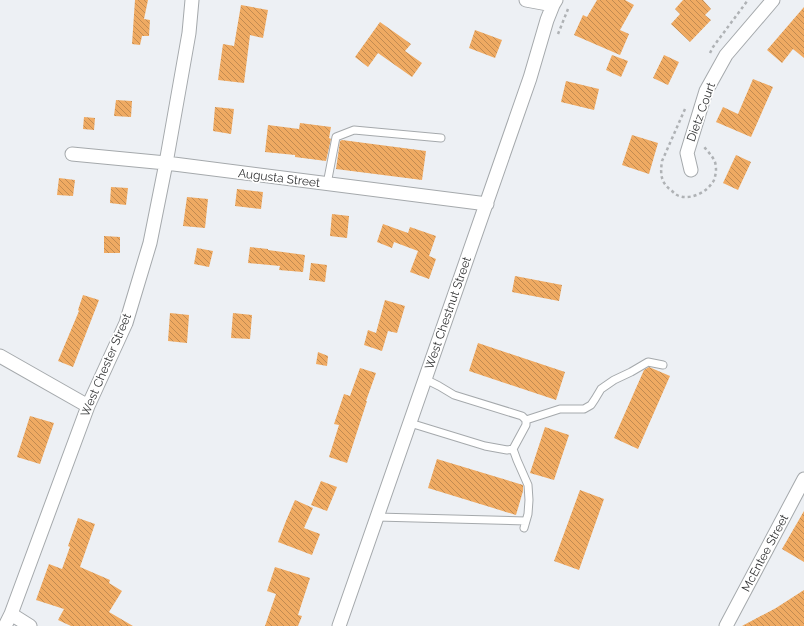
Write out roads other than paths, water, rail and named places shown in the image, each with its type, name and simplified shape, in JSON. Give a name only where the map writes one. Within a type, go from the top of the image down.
[{"type":"street","name":"West Chester Street","points":[[6,622],[88,406],[126,323],[150,243],[189,33],[192,0]]},
{"type":"street","points":[[526,0],[555,2]]},
{"type":"street","name":"Dietz Court","points":[[691,170],[687,153],[706,91],[726,55],[773,0]]},
{"type":"street","name":"West Chestnut Street","points":[[339,626],[487,204],[530,78],[547,20],[555,2]]},
{"type":"street","name":"Augusta Street","points":[[72,154],[166,163],[487,204]]},
{"type":"street","points":[[0,356],[88,406]]},
{"type":"street","name":"McEntee Street","points":[[726,626],[804,479]]},
{"type":"street","points":[[6,622],[30,626]]},
{"type":"lane","points":[[327,184],[336,137],[342,134],[354,130],[441,138]]},
{"type":"lane","points":[[526,420],[560,409],[584,409],[591,405],[601,388],[614,380],[648,362],[663,365]]},
{"type":"lane","points":[[425,379],[454,395],[522,416],[526,420]]},
{"type":"lane","points":[[377,517],[525,524],[528,514],[528,485],[514,449],[526,425],[526,420]]},
{"type":"lane","points":[[410,423],[485,446],[508,450],[514,449]]}]
